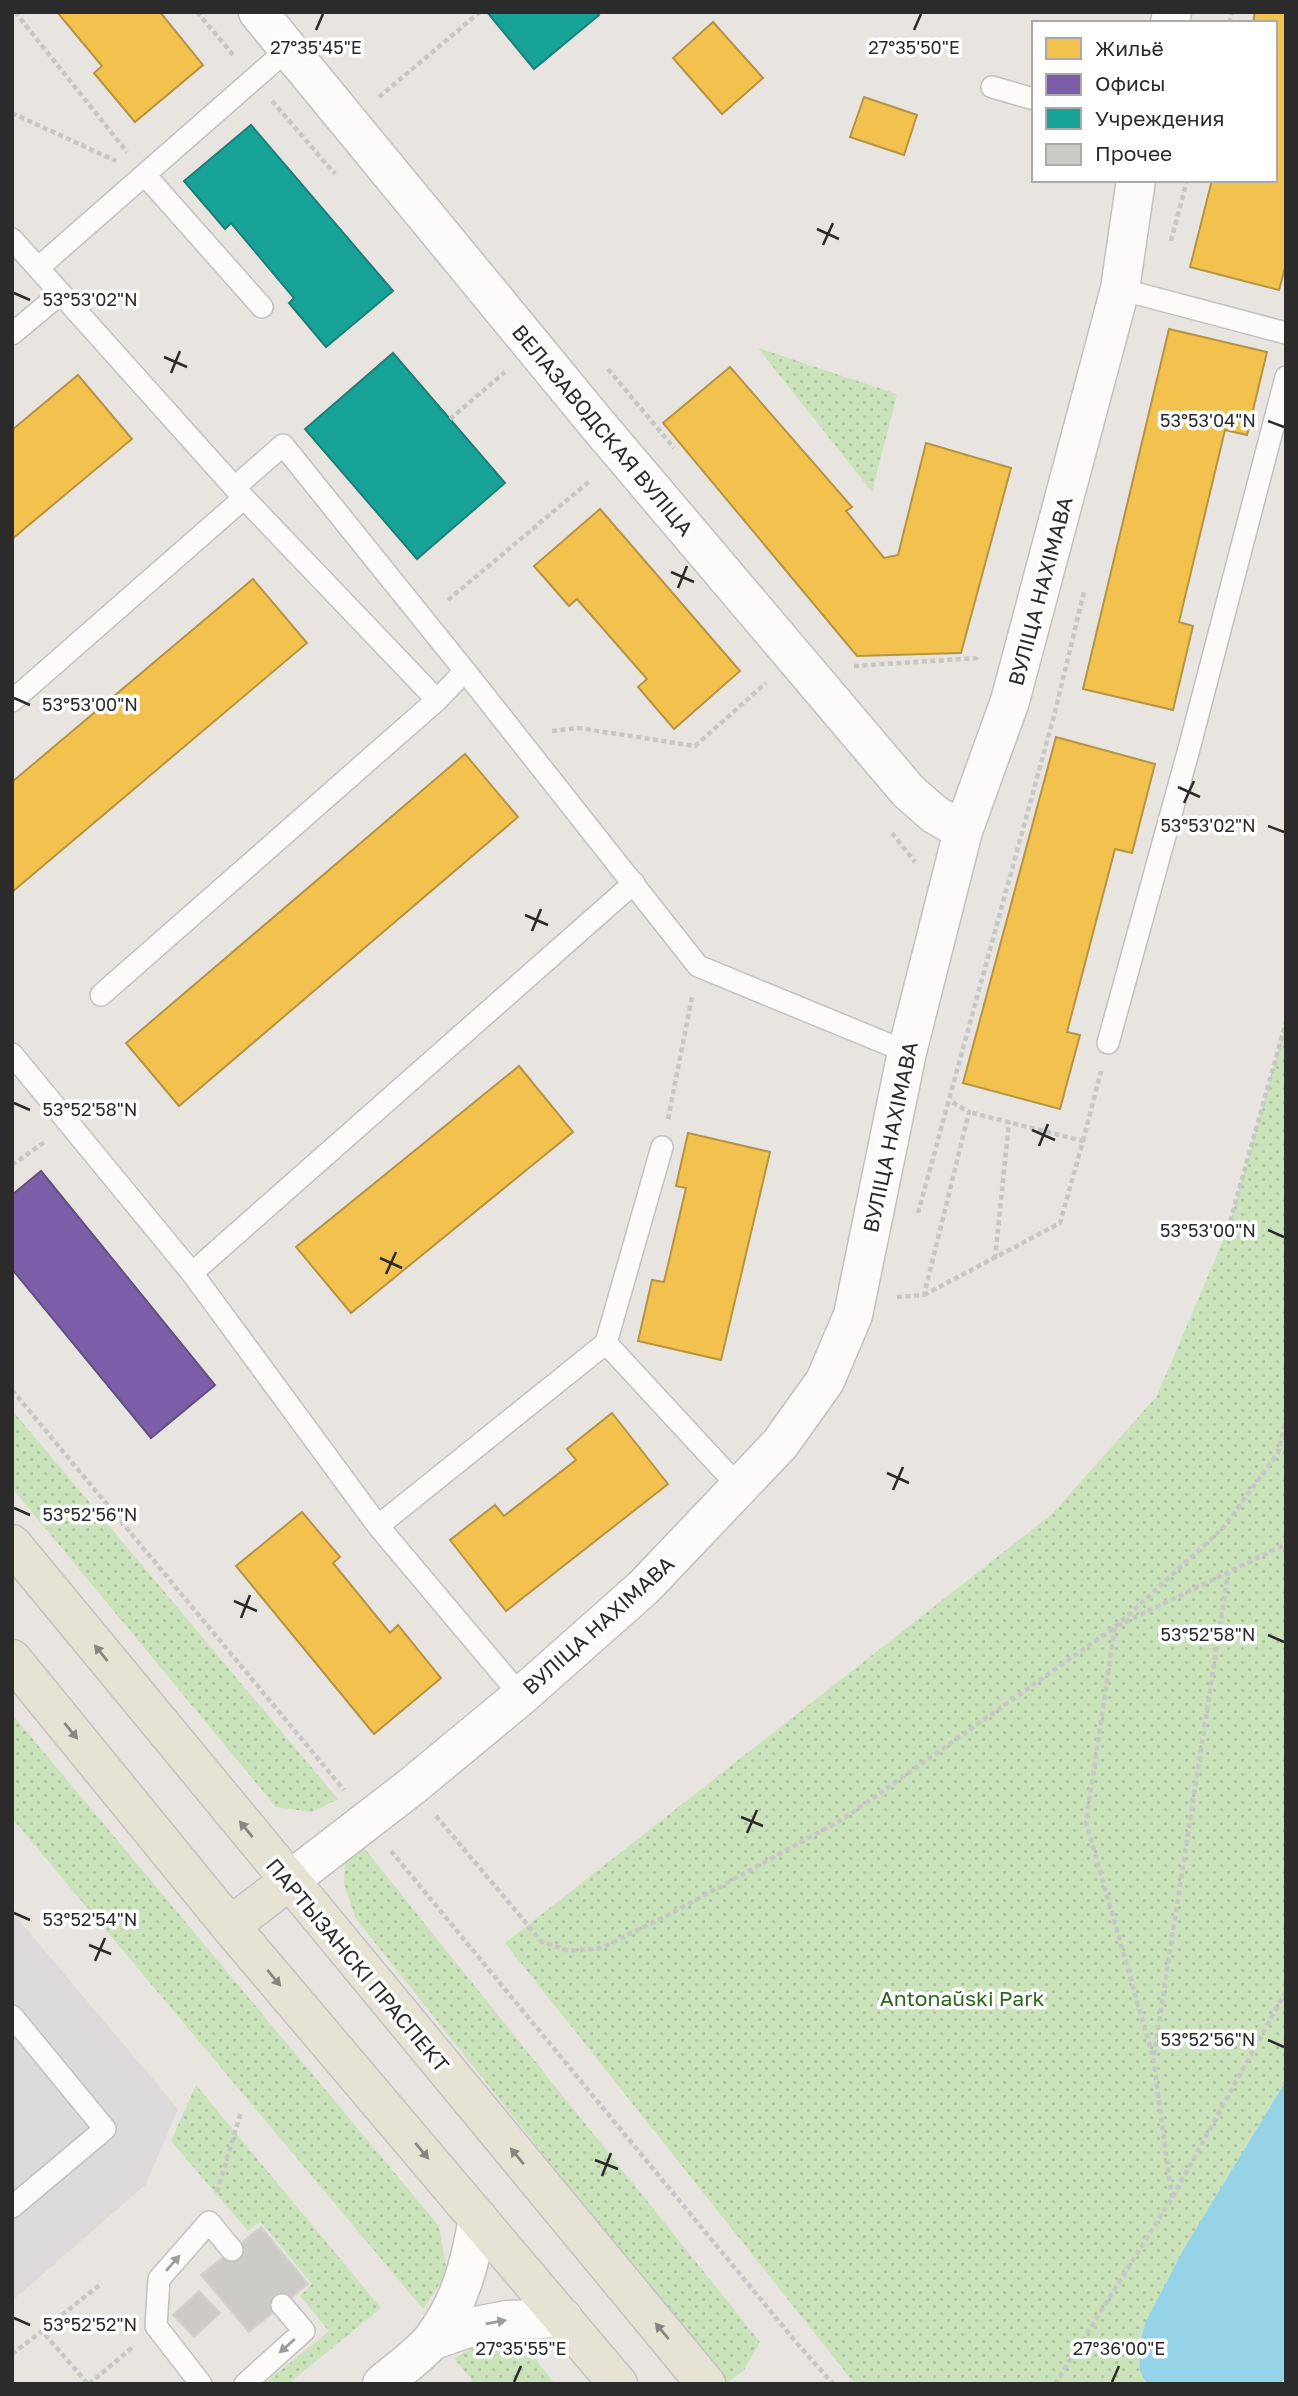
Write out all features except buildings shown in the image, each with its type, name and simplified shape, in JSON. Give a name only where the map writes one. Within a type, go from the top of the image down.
[{"type":"main road","name":"ПАРТЫЗАНСКІ ПРАСПЕКТ","points":[[12,1544],[706,2384]]},
{"type":"main road","points":[[12,1659],[230,1926],[618,2384]]},
{"type":"main road","points":[[230,1926],[289,1881]]},
{"type":"street","name":"ВЕЛАЗАВОДСКАЯ ВУЛІЦА","points":[[258,12],[597,424],[908,791],[934,814],[963,831]]},
{"type":"street","name":"ВУЛІЦА НАХІМАВА","points":[[289,1881],[411,1787],[521,1696],[645,1587],[780,1444],[825,1381],[853,1315],[907,1052],[963,831],[1010,701],[1121,289],[1136,182]]},
{"type":"street","points":[[382,2384],[431,2341],[466,2280],[478,2218]]},
{"type":"street","points":[[431,2341],[507,2320],[563,2318]]},
{"type":"lane","points":[[38,268],[288,49]]},
{"type":"lane","points":[[992,87],[1032,98]]},
{"type":"lane","points":[[145,175],[262,307]]},
{"type":"lane","points":[[12,239],[239,493],[437,699]]},
{"type":"lane","points":[[1121,289],[1286,333]]},
{"type":"lane","points":[[12,334],[60,294]]},
{"type":"lane","points":[[1108,1043],[1286,377]]},
{"type":"lane","points":[[12,701],[239,493],[283,445],[698,965],[907,1052]]},
{"type":"lane","points":[[101,995],[437,699],[465,671]]},
{"type":"lane","points":[[192,1273],[634,883]]},
{"type":"lane","points":[[12,1054],[192,1273],[378,1525],[521,1696]]},
{"type":"lane","points":[[378,1525],[606,1343],[662,1147]]},
{"type":"lane","points":[[606,1343],[740,1488]]},
{"type":"lane","points":[[12,2016],[105,2129],[12,2207]]},
{"type":"lane","points":[[201,2384],[156,2326],[159,2279],[209,2222],[232,2249]]},
{"type":"lane","points":[[245,2384],[304,2331],[282,2305]]},
{"type":"path","points":[[15,12],[145,175]]},
{"type":"path","points":[[373,102],[480,12]]},
{"type":"path","points":[[12,113],[145,175]]},
{"type":"path","points":[[450,419],[506,371]]},
{"type":"path","points":[[424,620],[595,477]]},
{"type":"path","points":[[853,666],[977,657],[981,644]]},
{"type":"path","points":[[517,736],[579,727],[695,746],[768,681]]},
{"type":"path","points":[[1055,712],[950,1101],[969,1112],[1083,1141]]},
{"type":"path","points":[[662,1147],[698,965]]},
{"type":"path","points":[[1228,1229],[1286,1022]]},
{"type":"path","points":[[967,1036],[975,1038]]},
{"type":"path","points":[[894,1297],[924,1295],[995,1260],[1060,1223],[1101,1070]]},
{"type":"path","points":[[924,1295],[969,1112]]},
{"type":"path","points":[[995,1260],[1009,1122]]},
{"type":"path","points":[[12,1165],[70,1124]]},
{"type":"path","points":[[12,1390],[345,1791]]},
{"type":"path","points":[[429,1807],[542,1942],[569,1951],[601,1948],[672,1913],[843,1819],[1115,1627],[1223,1528],[1278,1453],[1286,1418]]},
{"type":"path","points":[[1115,1627],[1286,1544]]},
{"type":"path","points":[[1153,2057],[1228,1572]]},
{"type":"path","points":[[1115,1627],[1086,1822],[1153,2057],[1171,2198]]},
{"type":"path","points":[[383,1841],[833,2384]]},
{"type":"path","points":[[1055,2384],[1171,2198],[1286,1991]]},
{"type":"path","points":[[209,2222],[241,2112]]},
{"type":"path","points":[[12,2354],[102,2283]]},
{"type":"path","points":[[42,2331],[88,2384],[139,2341]]},
{"type":"shaded area","points":[[12,1912],[178,2109],[146,2184],[12,2301]]},
{"type":"green space","points":[[758,348],[897,394],[872,492]]},
{"type":"green space","name":"Antonaŭski Park","points":[[1286,1022],[1286,2384],[855,2384],[505,1943],[1052,1514],[1157,1396],[1228,1229]]},
{"type":"green space","points":[[12,1410],[338,1799],[312,1812],[276,1807],[12,1488]]},
{"type":"green space","points":[[12,1714],[439,2226],[447,2273],[423,2309],[12,1818]]},
{"type":"green space","points":[[361,1844],[760,2342],[744,2370],[726,2384],[356,1919],[344,1884],[345,1862]]},
{"type":"green space","points":[[196,2085],[381,2308],[288,2384],[264,2384],[329,2331],[300,2296],[312,2284],[260,2221],[248,2231],[171,2141]]},
{"type":"green space","points":[[496,2337],[527,2348],[555,2384],[475,2384],[454,2358]]},
{"type":"water","points":[[1286,2081],[1286,2378],[1279,2384],[1147,2384],[1140,2371],[1139,2348],[1145,2323],[1185,2247]]}]
